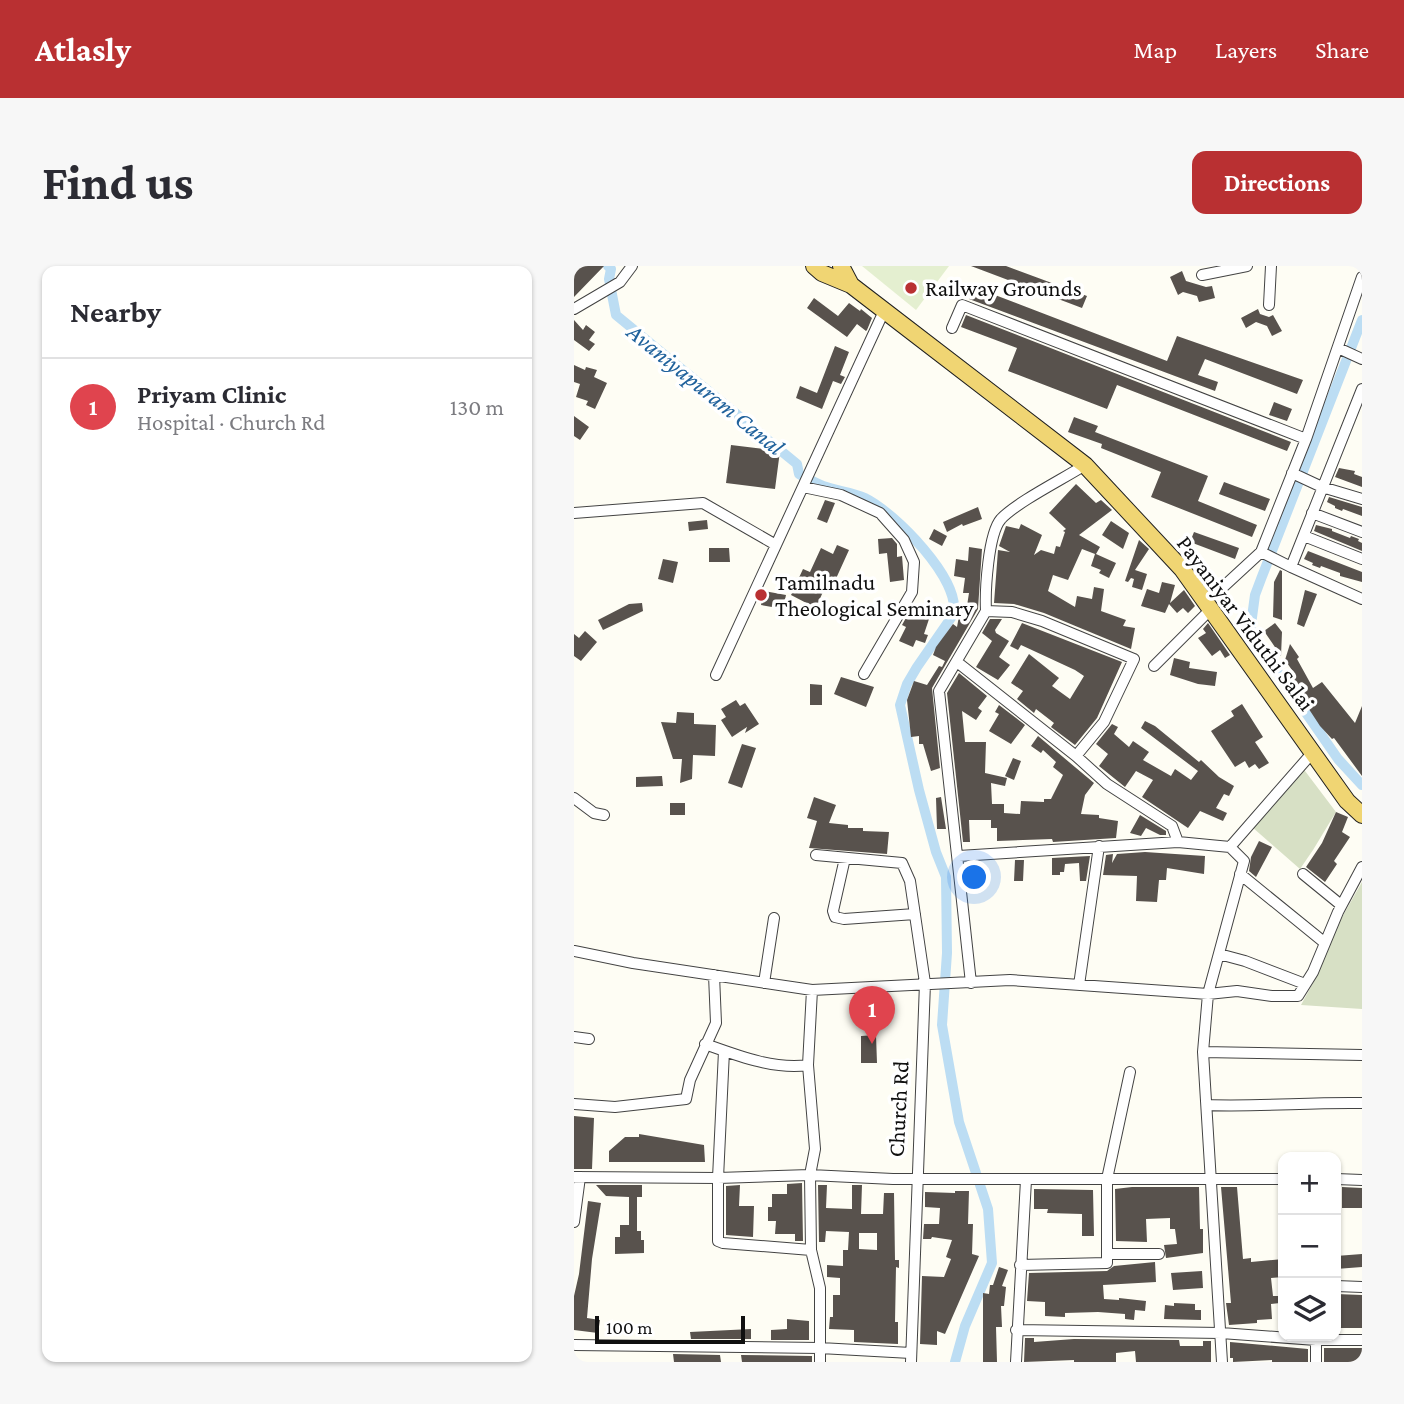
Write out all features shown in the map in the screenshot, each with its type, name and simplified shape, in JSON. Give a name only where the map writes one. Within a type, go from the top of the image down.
[{"type":"main road","name":"Payaniyar Viduthi Salai","points":[[814,266],[822,273],[851,285],[1085,465],[1182,569],[1348,802],[1362,815]]},
{"type":"main road","name":"Payaniyar Viduthi Salai","points":[[841,266],[851,285]]},
{"type":"street","points":[[574,309],[620,282],[632,266]]},
{"type":"street","points":[[1202,275],[1247,266]]},
{"type":"street","points":[[1269,304],[1271,266]]},
{"type":"street","points":[[1222,588],[1264,554],[1342,350],[1362,277]]},
{"type":"street","points":[[952,328],[962,305],[1306,439]]},
{"type":"street","points":[[716,675],[884,311]]},
{"type":"street","points":[[1342,350],[1361,359]]},
{"type":"street","points":[[1287,566],[1304,536],[1319,485],[1362,389]]},
{"type":"street","points":[[1349,420],[1362,426]]},
{"type":"street","points":[[971,982],[939,691],[986,611],[985,583],[999,521],[1085,465]]},
{"type":"street","points":[[1295,474],[1362,499]]},
{"type":"street","points":[[803,487],[841,495],[880,513],[904,540],[914,562],[912,592],[864,674]]},
{"type":"street","points":[[574,514],[703,503],[776,545]]},
{"type":"street","points":[[1312,513],[1362,532]]},
{"type":"street","points":[[1304,536],[1362,559]]},
{"type":"street","points":[[1264,554],[1362,599]]},
{"type":"street","points":[[1154,666],[1211,609]]},
{"type":"street","points":[[986,611],[1012,612],[1042,621],[1134,659],[1104,722],[1076,756]]},
{"type":"street","points":[[957,662],[1076,756],[1107,784],[1172,826],[1178,842]]},
{"type":"street","points":[[1230,847],[1313,751]]},
{"type":"street","points":[[574,797],[594,813],[604,815]]},
{"type":"street","points":[[959,856],[1178,842],[1230,847],[1244,861],[1208,994],[1203,1052],[1222,1362]]},
{"type":"street","points":[[1079,985],[1098,846]]},
{"type":"street","name":"Church Rd","points":[[816,855],[902,863],[910,881],[925,983],[911,1357]]},
{"type":"street","points":[[845,858],[833,911],[835,917],[844,919],[915,914]]},
{"type":"street","points":[[574,951],[812,990],[1010,980],[1208,994],[1237,991],[1272,996],[1298,996],[1362,867]]},
{"type":"street","points":[[1240,874],[1325,943]]},
{"type":"street","points":[[1303,874],[1341,905]]},
{"type":"street","points":[[764,982],[774,918]]},
{"type":"street","points":[[1219,954],[1305,984]]},
{"type":"street","points":[[574,1104],[615,1107],[686,1099],[690,1080],[716,1023],[714,975]]},
{"type":"street","points":[[812,990],[807,1065],[815,1149],[810,1175],[811,1250],[820,1288],[820,1362]]},
{"type":"street","points":[[574,1037],[589,1038]]},
{"type":"street","points":[[705,1044],[793,1067],[807,1065]]},
{"type":"street","points":[[724,1051],[718,1241],[811,1250]]},
{"type":"street","points":[[1203,1052],[1362,1055]]},
{"type":"street","points":[[1020,1265],[1107,1263],[1107,1179],[1130,1072]]},
{"type":"street","points":[[1207,1105],[1251,1107],[1290,1103],[1362,1103]]},
{"type":"street","points":[[574,1222],[577,1177],[718,1178],[810,1175],[1026,1180],[1278,1179]]},
{"type":"street","points":[[1016,1362],[1026,1180]]},
{"type":"street","points":[[1341,1180],[1362,1180]]},
{"type":"street","points":[[1108,1254],[1159,1254]]},
{"type":"street","points":[[1341,1286],[1362,1287]]},
{"type":"street","points":[[1016,1330],[1221,1333],[1278,1337]]},
{"type":"street","points":[[1341,1340],[1362,1340]]},
{"type":"street","points":[[1316,1341],[1316,1362]]},
{"type":"street","points":[[574,1345],[820,1348],[911,1357]]},
{"type":"green space","name":"Railway Grounds","points":[[862,266],[949,266],[916,310]]},
{"type":"green space","points":[[1302,767],[1336,812],[1300,869],[1252,827]]},
{"type":"green space","points":[[1362,882],[1362,1009],[1301,1005],[1333,933]]},
{"type":"building","points":[[574,266],[604,266],[574,297]]},
{"type":"building","points":[[971,266],[1006,266],[1087,296],[1082,308]]},
{"type":"building","points":[[1182,271],[1186,281],[1206,287],[1212,286],[1215,298],[1199,302],[1197,296],[1183,292],[1178,295],[1170,277]]},
{"type":"building","points":[[974,287],[1167,361],[1177,336],[1303,380],[1297,394],[1205,359],[1198,375],[1218,382],[1215,391],[969,299]]},
{"type":"building","points":[[814,298],[838,316],[849,303],[860,311],[861,309],[872,318],[867,330],[857,324],[847,337],[807,308]]},
{"type":"building","points":[[1258,309],[1260,314],[1269,317],[1273,315],[1282,331],[1272,336],[1267,326],[1256,322],[1246,328],[1241,318]]},
{"type":"building","points":[[966,315],[1291,442],[1287,451],[1117,385],[1107,409],[1008,371],[1017,348],[961,327]]},
{"type":"building","points":[[574,320],[583,330],[586,325],[595,332],[589,340],[595,344],[589,351],[574,340]]},
{"type":"building","points":[[835,346],[849,352],[840,375],[845,377],[841,384],[833,381],[822,409],[796,398],[800,386],[817,393]]},
{"type":"building","points":[[574,365],[585,370],[586,367],[597,370],[594,377],[607,383],[595,409],[586,405],[588,401],[576,397],[580,384],[574,382]]},
{"type":"building","points":[[1274,402],[1292,409],[1287,421],[1269,415]]},
{"type":"building","points":[[574,416],[589,427],[580,440],[574,436]]},
{"type":"building","points":[[1074,417],[1098,426],[1095,432],[1208,476],[1198,501],[1257,525],[1252,537],[1151,497],[1161,472],[1101,448],[1102,444],[1068,432]]},
{"type":"building","points":[[731,445],[780,451],[775,489],[726,483]]},
{"type":"building","points":[[1339,468],[1355,471],[1354,474],[1362,477],[1362,487],[1335,477]]},
{"type":"building","points":[[1224,482],[1270,499],[1265,511],[1219,494]]},
{"type":"building","points":[[1076,484],[1096,503],[1101,500],[1112,510],[1079,535],[1100,547],[1096,554],[1116,563],[1109,578],[1099,573],[1101,570],[1091,566],[1095,554],[1082,549],[1068,580],[1053,575],[1048,591],[1075,607],[1077,596],[1092,599],[1094,587],[1104,589],[1101,611],[1126,620],[1123,626],[1135,628],[1131,649],[1044,613],[1014,604],[994,603],[998,550],[1010,552],[999,546],[1006,526],[1019,529],[1021,524],[1042,535],[1034,555],[1041,550],[1054,554],[1056,546],[1060,547],[1065,532],[1063,531],[1066,529],[1049,513]]},
{"type":"building","points":[[1329,497],[1362,507],[1362,516],[1335,508],[1327,502]]},
{"type":"building","points":[[825,500],[835,503],[827,523],[817,519]]},
{"type":"building","points":[[978,507],[982,519],[963,526],[962,524],[947,532],[943,522]]},
{"type":"building","points":[[707,520],[708,529],[689,531],[688,522]]},
{"type":"building","points":[[1111,521],[1129,533],[1123,549],[1102,535]]},
{"type":"building","points":[[1316,525],[1359,539],[1362,551],[1314,531]]},
{"type":"building","points":[[934,529],[947,536],[942,546],[929,539]]},
{"type":"building","points":[[1194,532],[1239,548],[1235,559],[1190,542]]},
{"type":"building","points":[[892,538],[897,544],[897,557],[902,556],[904,580],[890,582],[887,553],[879,554],[878,539]]},
{"type":"building","points":[[1139,540],[1149,549],[1135,570],[1147,574],[1142,590],[1132,587],[1134,579],[1125,581]]},
{"type":"building","points":[[837,545],[849,550],[834,583],[828,580],[816,608],[791,595],[803,569],[810,572],[821,548],[833,554]]},
{"type":"building","points":[[969,547],[982,549],[978,609],[932,688],[940,768],[931,771],[923,744],[919,744],[919,736],[911,737],[907,700],[914,681],[927,685],[939,666],[942,667],[945,661],[933,655],[936,647],[953,624],[957,627],[960,611],[966,612],[969,593],[963,593],[965,578],[954,576],[956,559],[968,561]]},
{"type":"building","points":[[709,548],[729,548],[730,562],[709,562]]},
{"type":"building","points":[[1308,551],[1362,572],[1362,582],[1312,565],[1313,563],[1304,559]]},
{"type":"building","points":[[663,559],[678,562],[673,583],[658,579]]},
{"type":"building","points":[[1280,570],[1282,620],[1273,617],[1274,582]]},
{"type":"building","points":[[1162,582],[1175,585],[1170,603],[1184,590],[1195,606],[1188,613],[1183,608],[1177,613],[1169,604],[1165,613],[1141,606],[1147,589],[1159,593]]},
{"type":"building","points":[[1305,590],[1317,594],[1304,627],[1297,624]]},
{"type":"building","points":[[764,591],[786,595],[783,609],[761,605]]},
{"type":"building","points":[[642,603],[643,611],[603,630],[598,620],[629,604]]},
{"type":"building","points":[[918,608],[931,613],[924,634],[928,635],[925,643],[916,640],[913,647],[899,641],[906,627],[902,625],[907,616],[914,618]]},
{"type":"building","points":[[990,619],[1002,619],[995,630],[1009,641],[999,657],[1010,665],[998,680],[976,667],[992,641],[982,633]]},
{"type":"building","points":[[1022,623],[1122,662],[1097,718],[1075,745],[1051,727],[1054,723],[1036,709],[1034,713],[1017,699],[1023,691],[1011,683],[1029,654],[1059,678],[1052,686],[1070,699],[1084,676],[1021,645],[1018,650],[1010,646]]},
{"type":"building","points":[[1208,623],[1230,655],[1225,658],[1220,650],[1212,656],[1198,638],[1206,633],[1203,629]]},
{"type":"building","points":[[1275,623],[1282,632],[1281,656],[1264,631]]},
{"type":"building","points":[[585,631],[597,642],[581,661],[574,656],[574,634],[579,638]]},
{"type":"building","points":[[1290,644],[1313,688],[1322,682],[1355,723],[1362,706],[1362,776],[1334,738],[1320,726],[1301,697],[1303,695],[1296,682],[1293,684],[1288,676],[1294,673],[1285,660]]},
{"type":"building","points":[[1174,658],[1190,662],[1189,668],[1217,672],[1215,686],[1170,675]]},
{"type":"building","points":[[959,673],[987,696],[978,708],[982,711],[976,720],[962,711],[965,742],[986,742],[985,773],[1007,778],[1005,786],[991,783],[992,804],[1004,804],[1004,813],[1020,814],[1021,801],[1044,802],[1044,799],[1051,799],[1063,775],[1053,767],[1056,762],[1043,750],[1041,753],[1031,746],[1038,736],[1094,783],[1085,795],[1081,814],[1099,815],[1099,818],[1118,821],[1116,838],[1053,842],[1052,839],[997,841],[997,828],[991,828],[991,820],[969,820],[970,842],[963,842],[947,693]]},
{"type":"building","points":[[841,677],[874,687],[866,707],[834,694]]},
{"type":"building","points":[[810,684],[822,685],[822,705],[810,705]]},
{"type":"building","points":[[736,700],[740,706],[745,703],[759,724],[745,733],[747,727],[732,737],[721,720],[726,717],[721,709]]},
{"type":"building","points":[[1242,704],[1263,737],[1255,742],[1269,763],[1259,769],[1255,764],[1249,768],[1245,761],[1235,767],[1211,731],[1234,716],[1231,711]]},
{"type":"building","points":[[999,705],[1025,725],[1011,744],[989,731],[999,714],[995,712]]},
{"type":"building","points":[[677,712],[694,713],[694,724],[716,725],[715,756],[693,755],[692,779],[680,783],[682,759],[673,759],[661,722],[676,723]]},
{"type":"building","points":[[1145,721],[1234,786],[1229,796],[1224,794],[1216,808],[1227,813],[1223,821],[1200,811],[1188,828],[1142,797],[1153,780],[1136,771],[1125,787],[1099,766],[1108,754],[1096,744],[1112,724],[1118,727],[1114,734],[1129,747],[1133,741],[1149,752],[1143,760],[1171,776],[1175,769],[1191,780],[1198,771],[1141,728]]},
{"type":"building","points":[[742,744],[756,748],[742,788],[728,783]]},
{"type":"building","points":[[1013,758],[1021,761],[1014,780],[1005,776]]},
{"type":"building","points":[[662,776],[663,786],[636,787],[636,777]]},
{"type":"building","points":[[814,797],[836,805],[829,823],[848,825],[848,828],[863,828],[863,831],[889,832],[887,854],[809,848],[817,821],[807,818]]},
{"type":"building","points":[[941,797],[946,829],[937,829],[936,798]]},
{"type":"building","points":[[670,803],[685,803],[685,815],[670,815]]},
{"type":"building","points":[[1336,812],[1348,817],[1342,832],[1350,837],[1334,861],[1337,864],[1325,882],[1306,867],[1322,843]]},
{"type":"building","points":[[1140,815],[1166,831],[1166,835],[1146,828],[1141,836],[1130,833]]},
{"type":"building","points":[[1259,841],[1272,847],[1256,877],[1249,871],[1251,857]]},
{"type":"building","points":[[1145,852],[1205,856],[1204,874],[1167,868],[1166,880],[1159,880],[1157,902],[1136,901],[1137,876],[1103,875],[1106,855],[1113,854],[1112,863],[1117,854]]},
{"type":"building","points":[[1090,856],[1086,881],[1080,881],[1079,863],[1065,864],[1064,872],[1052,875],[1052,858]]},
{"type":"building","points":[[1015,860],[1024,860],[1023,881],[1014,881]]},
{"type":"building","points":[[876,1035],[877,1063],[861,1063],[861,1036]]},
{"type":"building","points":[[574,1116],[594,1118],[592,1169],[574,1169]]},
{"type":"building","points":[[639,1134],[704,1145],[705,1162],[609,1162],[609,1151],[625,1137],[639,1137]]},
{"type":"building","points":[[802,1183],[803,1241],[795,1241],[795,1234],[775,1234],[776,1221],[768,1221],[768,1207],[772,1207],[772,1194],[787,1194],[787,1184]]},
{"type":"building","points":[[596,1185],[642,1185],[642,1197],[637,1197],[637,1231],[641,1231],[641,1240],[644,1240],[644,1253],[615,1254],[615,1237],[620,1237],[620,1225],[629,1225],[629,1197],[606,1196]]},
{"type":"building","points":[[740,1185],[739,1206],[754,1206],[753,1237],[726,1235],[726,1186]]},
{"type":"building","points":[[818,1185],[827,1185],[826,1208],[852,1209],[852,1185],[862,1185],[861,1214],[883,1214],[884,1193],[894,1193],[895,1260],[899,1260],[899,1268],[896,1267],[895,1322],[898,1322],[898,1344],[854,1342],[854,1330],[829,1329],[830,1317],[833,1317],[833,1295],[840,1295],[840,1278],[827,1277],[827,1265],[843,1266],[843,1250],[848,1250],[849,1232],[826,1231],[825,1242],[819,1242]],"holes":[[[859,1233],[877,1233],[877,1250],[859,1249]]]},
{"type":"building","points":[[1199,1187],[1203,1253],[1166,1258],[1164,1245],[1177,1244],[1175,1229],[1170,1229],[1170,1218],[1146,1219],[1147,1242],[1116,1241],[1115,1189]]},
{"type":"building","points":[[1221,1187],[1237,1187],[1243,1259],[1251,1258],[1251,1262],[1278,1259],[1278,1277],[1271,1278],[1273,1296],[1278,1296],[1278,1303],[1271,1304],[1272,1319],[1229,1325],[1226,1303],[1231,1303]]},
{"type":"building","points":[[1342,1187],[1362,1188],[1362,1208],[1342,1208]]},
{"type":"building","points":[[1034,1189],[1093,1190],[1094,1236],[1082,1236],[1082,1214],[1047,1213],[1048,1209],[1034,1209]]},
{"type":"building","points":[[969,1191],[968,1224],[973,1224],[972,1254],[979,1256],[945,1334],[937,1331],[937,1345],[920,1344],[922,1276],[944,1277],[951,1259],[946,1257],[952,1240],[932,1237],[923,1239],[924,1224],[939,1224],[940,1208],[925,1207],[925,1192]]},
{"type":"building","points":[[588,1201],[601,1203],[592,1259],[587,1318],[600,1320],[598,1333],[574,1330],[574,1296]]},
{"type":"building","points":[[1362,1254],[1362,1267],[1341,1269],[1341,1256]]},
{"type":"building","points":[[1155,1262],[1156,1282],[1103,1285],[1104,1299],[1146,1301],[1145,1311],[1135,1310],[1134,1320],[1125,1319],[1125,1314],[1098,1312],[1065,1313],[1065,1317],[1045,1316],[1045,1302],[1027,1301],[1029,1273],[1107,1271],[1114,1266]]},
{"type":"building","points":[[999,1267],[1008,1270],[1002,1286],[1006,1287],[1004,1306],[1001,1306],[1002,1327],[996,1327],[997,1362],[983,1362],[983,1293],[989,1294],[990,1285],[993,1285]]},
{"type":"building","points":[[1202,1271],[1203,1288],[1173,1290],[1171,1273]]},
{"type":"building","points":[[1341,1294],[1362,1295],[1362,1328],[1341,1328]]},
{"type":"building","points":[[1174,1303],[1195,1304],[1195,1310],[1201,1310],[1201,1320],[1164,1319],[1165,1305],[1174,1306]]},
{"type":"building","points":[[787,1319],[809,1321],[809,1340],[771,1340],[771,1330],[787,1329]]},
{"type":"building","points":[[751,1329],[751,1339],[691,1339],[690,1332]]},
{"type":"building","points":[[1025,1338],[1034,1338],[1034,1342],[1074,1339],[1179,1340],[1180,1346],[1203,1346],[1203,1341],[1211,1341],[1211,1362],[1136,1362],[1135,1351],[1116,1353],[1116,1362],[1024,1362]]},
{"type":"building","points":[[1230,1342],[1308,1349],[1308,1362],[1233,1362],[1233,1358],[1230,1358]]},
{"type":"building","points":[[1324,1348],[1362,1348],[1362,1362],[1324,1362]]},
{"type":"building","points":[[673,1354],[720,1355],[721,1362],[674,1362]]},
{"type":"building","points":[[741,1355],[812,1356],[812,1362],[742,1362]]},
{"type":"waterway","name":"Avaniyapuram Canal","points":[[608,266],[611,269],[609,279],[616,315],[797,464],[799,474],[823,486],[865,498],[892,517],[924,549],[948,584],[953,601],[953,615],[917,667],[907,684],[900,705],[919,790],[936,852],[946,877],[947,953],[942,1025],[959,1122],[988,1209],[992,1263],[965,1326],[955,1362]]},
{"type":"waterway","points":[[1362,320],[1255,595],[1250,632],[1338,759],[1362,785]]},
{"type":"place","name":"Railway Grounds","points":[[911,288]]},
{"type":"place","name":"Tamilnadu Theological Seminary","points":[[761,595]]},
{"type":"place","name":"Priyam Clinic","points":[[872,1044]]}]
